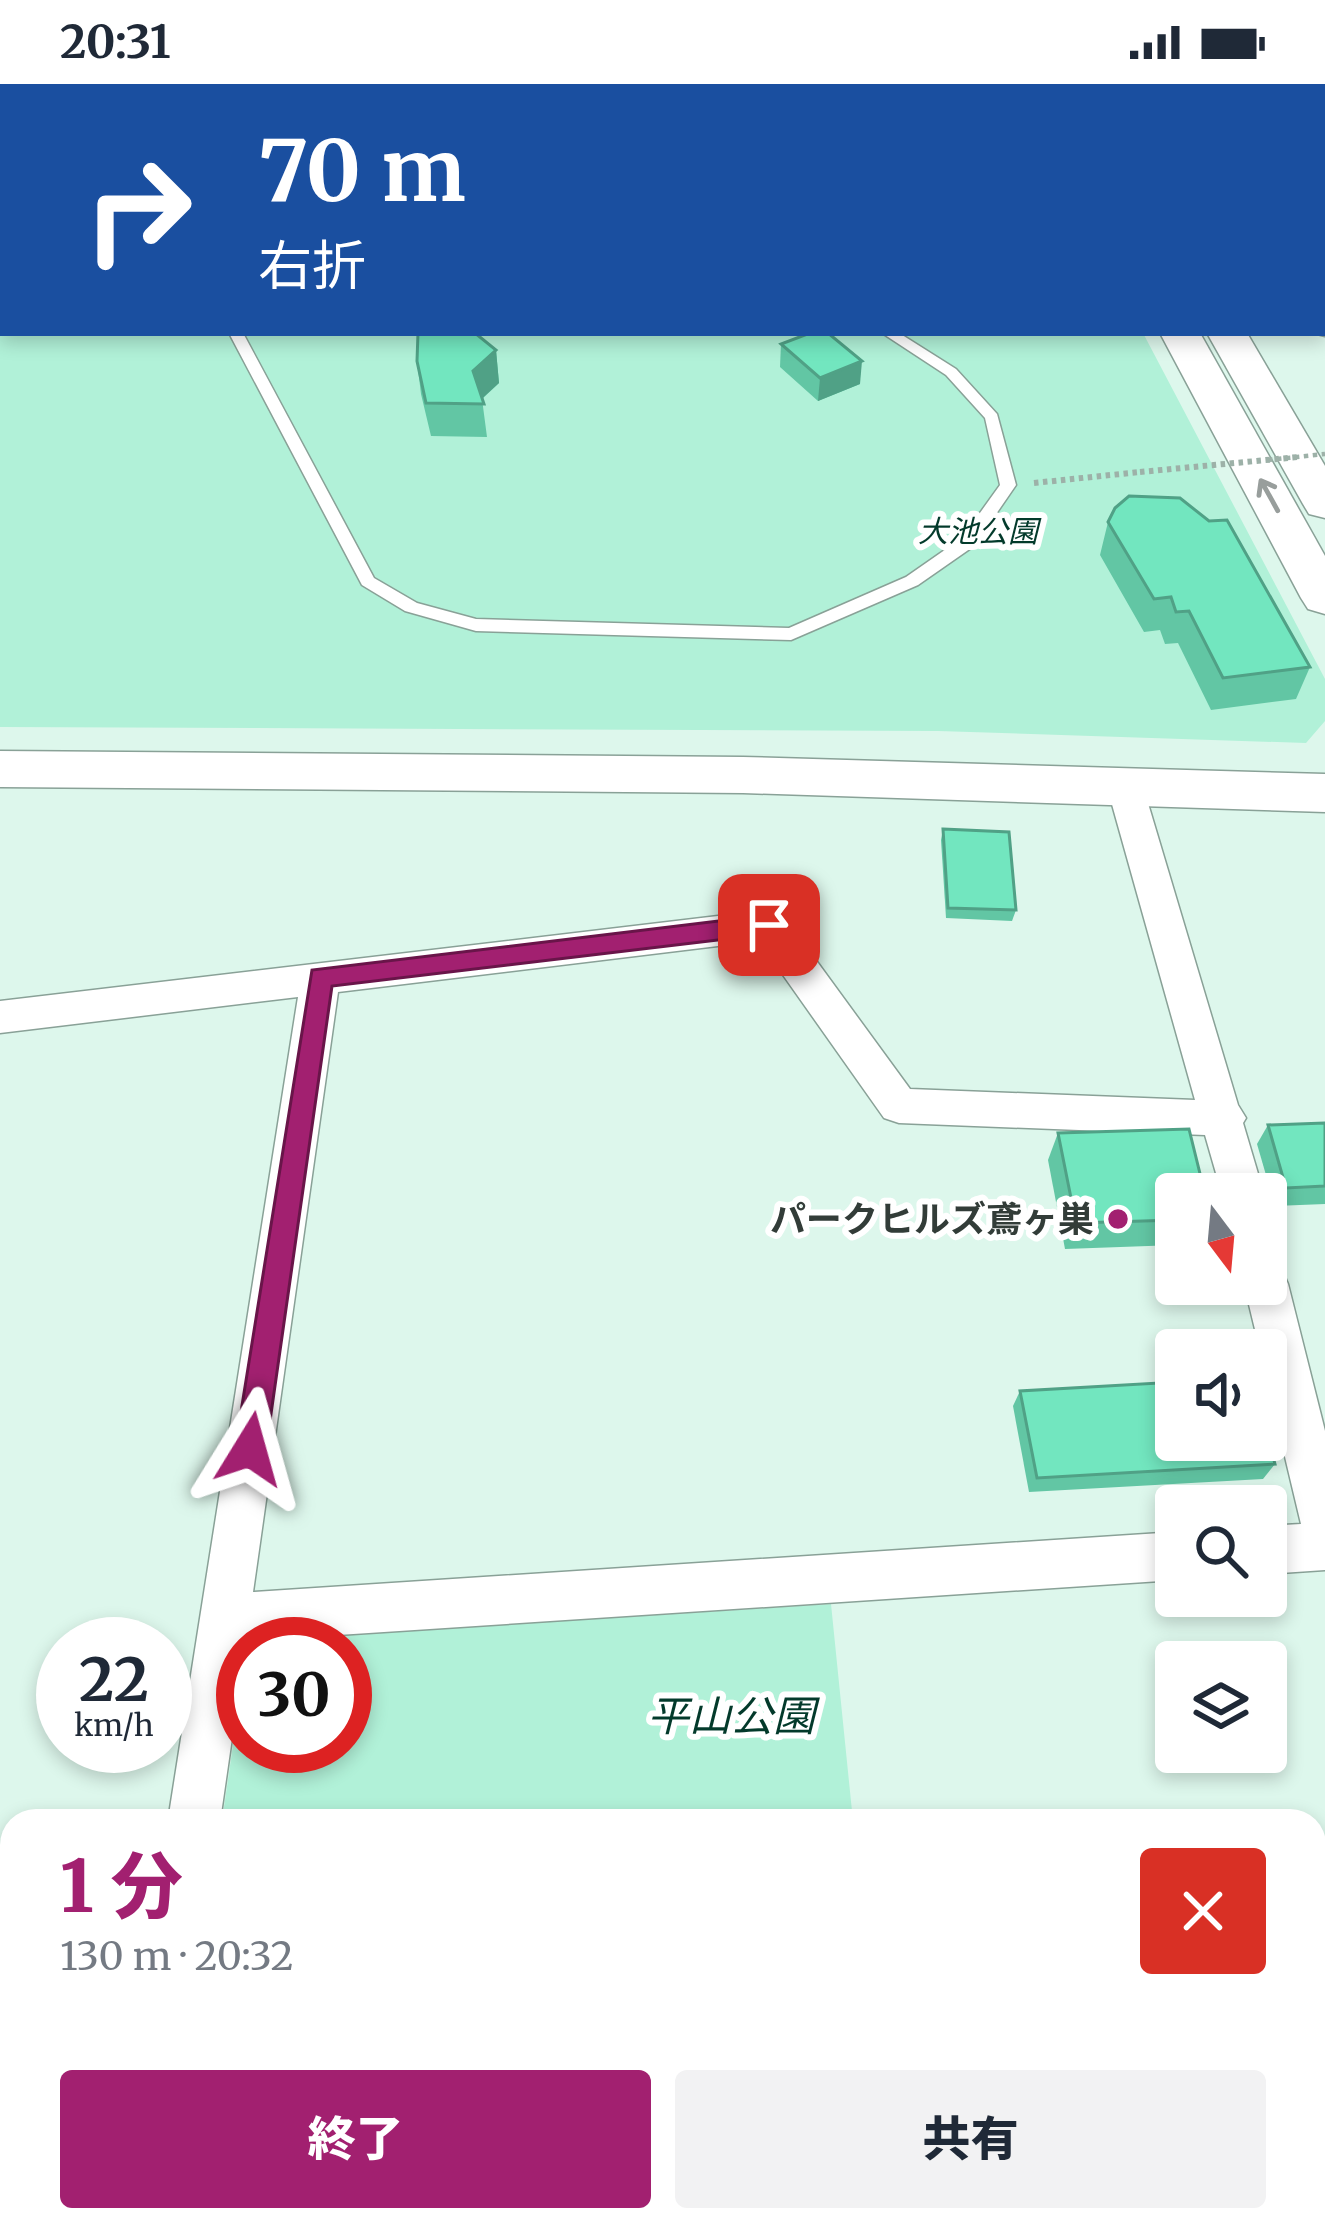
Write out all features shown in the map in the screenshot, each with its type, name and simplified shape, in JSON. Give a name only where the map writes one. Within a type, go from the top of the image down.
[{"type":"street","points":[[1182,336],[1325,598]]},
{"type":"street","points":[[1237,336],[1325,504]]},
{"type":"street","points":[[4,785],[743,775],[1325,794]]},
{"type":"street","points":[[1126,790],[1239,1173]]},
{"type":"street","points":[[0,1017],[769,925],[899,1106],[1225,1118]]},
{"type":"street","points":[[227,1617],[321,977]]},
{"type":"street","points":[[1271,1305],[1325,1526]]},
{"type":"street","points":[[1287,1549],[1325,1546]]},
{"type":"street","points":[[242,1617],[1155,1557]]},
{"type":"street","points":[[196,1809],[216,1686]]},
{"type":"lane","points":[[238,336],[368,581],[411,607],[476,625],[791,634],[912,581],[968,542],[1008,485],[992,417],[952,372],[895,336]]},
{"type":"path","points":[[1008,485],[1325,454]]},
{"type":"green space","name":"大池公園","points":[[0,336],[1145,336],[1325,679],[1325,721],[1306,743],[938,731],[0,727]]},
{"type":"green space","name":"平山公園","points":[[831,1604],[852,1809],[224,1809],[229,1773],[372,1773],[372,1633]]},
{"type":"building","points":[[418,336],[479,336],[496,350],[473,371],[484,404],[426,403],[417,361]]},
{"type":"building","points":[[802,336],[832,336],[862,361],[820,378],[781,344]]},
{"type":"building","points":[[1129,496],[1180,498],[1209,521],[1227,520],[1310,667],[1223,678],[1189,611],[1176,612],[1171,597],[1154,599],[1108,522]]},
{"type":"building","points":[[943,829],[1009,832],[1016,910],[948,908]]},
{"type":"building","points":[[1325,1123],[1325,1186],[1287,1188],[1287,1173],[1282,1173],[1268,1125]]},
{"type":"building","points":[[1189,1129],[1200,1173],[1155,1173],[1155,1221],[1076,1223],[1058,1133]]},
{"type":"building","points":[[1155,1383],[1155,1461],[1275,1464],[1037,1478],[1020,1391]]},
{"type":"place","name":"パークヒルズ鳶ヶ巣","points":[[1118,1219]]},
{"type":"route","points":[[250,1449],[321,977],[769,925]]}]
